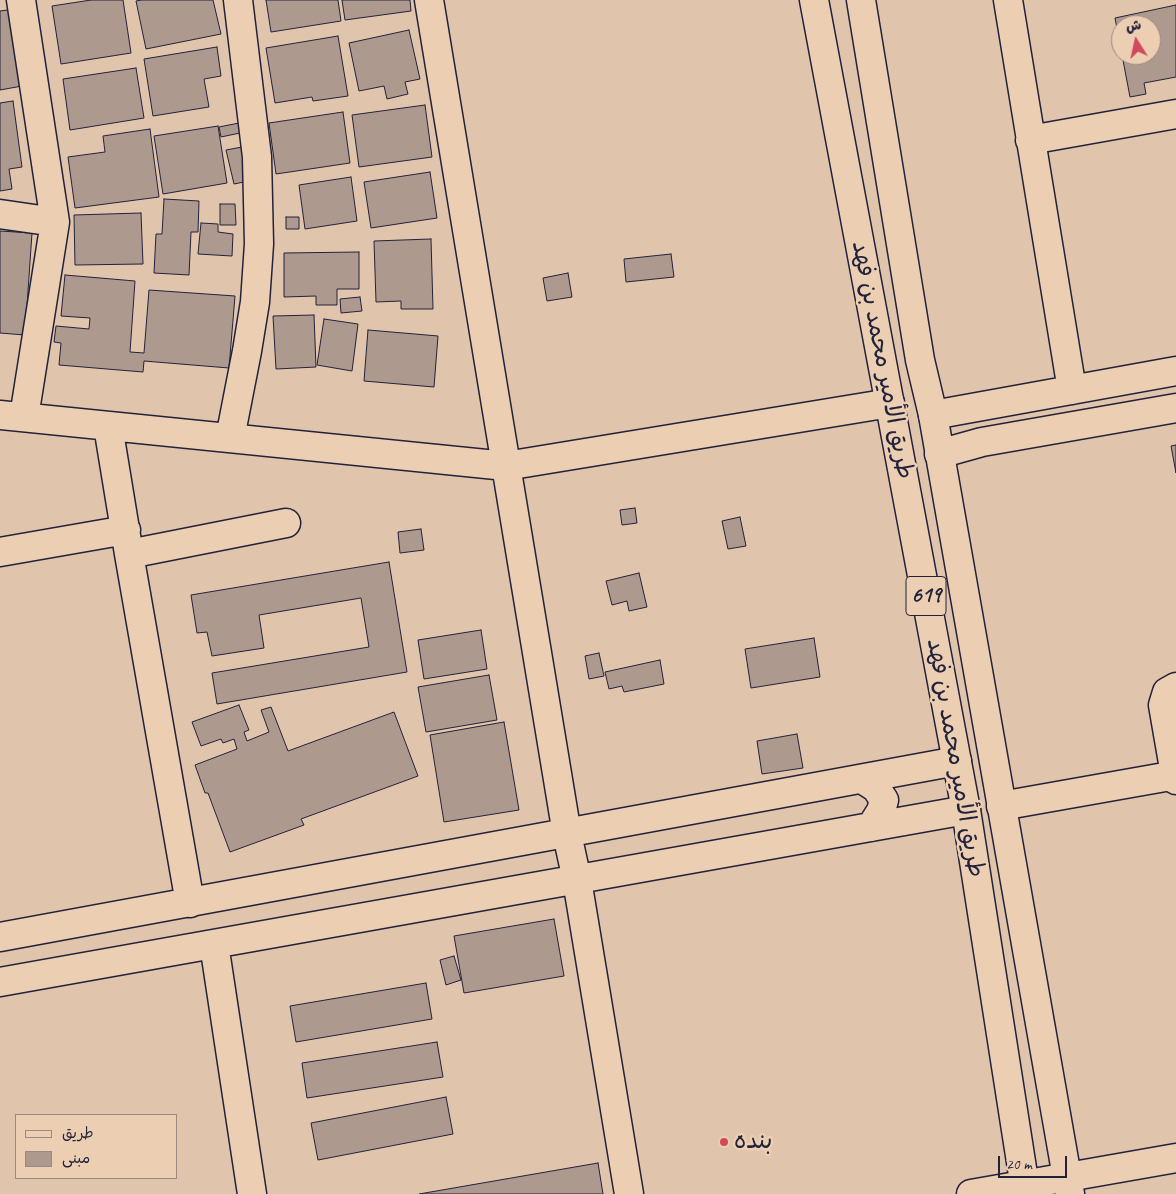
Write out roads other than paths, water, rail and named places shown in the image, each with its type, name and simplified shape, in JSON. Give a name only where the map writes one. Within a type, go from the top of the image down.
[{"type":"main road","points":[[21,0],[55,222],[12,416],[506,466],[890,403]]},
{"type":"main road","points":[[230,438],[255,302],[260,244],[257,158],[238,0]]},
{"type":"main road","points":[[428,0],[568,834],[578,880],[628,1194]]},
{"type":"main road","name":"طريق الأمير محمد بن فهد","points":[[814,0],[966,810],[1025,1189]]},
{"type":"main road","name":"طريق الأمير محمد بن فهد","points":[[861,0],[920,360],[934,415],[939,454],[1068,1186]]},
{"type":"main road","points":[[1008,0],[1072,390]]},
{"type":"main road","points":[[1030,140],[1176,114]]},
{"type":"main road","points":[[0,214],[55,222]]},
{"type":"main road","points":[[934,415],[1176,371]]},
{"type":"main road","points":[[939,454],[982,442],[1176,408]]},
{"type":"main road","points":[[108,426],[190,903]]},
{"type":"main road","points":[[0,552],[127,542],[286,523]]},
{"type":"main road","points":[[1001,806],[1176,777],[1162,705],[1167,692],[1176,687]]},
{"type":"main road","points":[[0,938],[957,761]]},
{"type":"main road","points":[[862,779],[876,788],[884,800],[881,811],[871,827]]},
{"type":"main road","points":[[0,982],[966,810]]},
{"type":"main road","points":[[214,944],[252,1194]]},
{"type":"main road","points":[[971,1194],[1068,1186],[1176,1158]]},
{"type":"place","name":"بنده","points":[[724,1142]]}]
